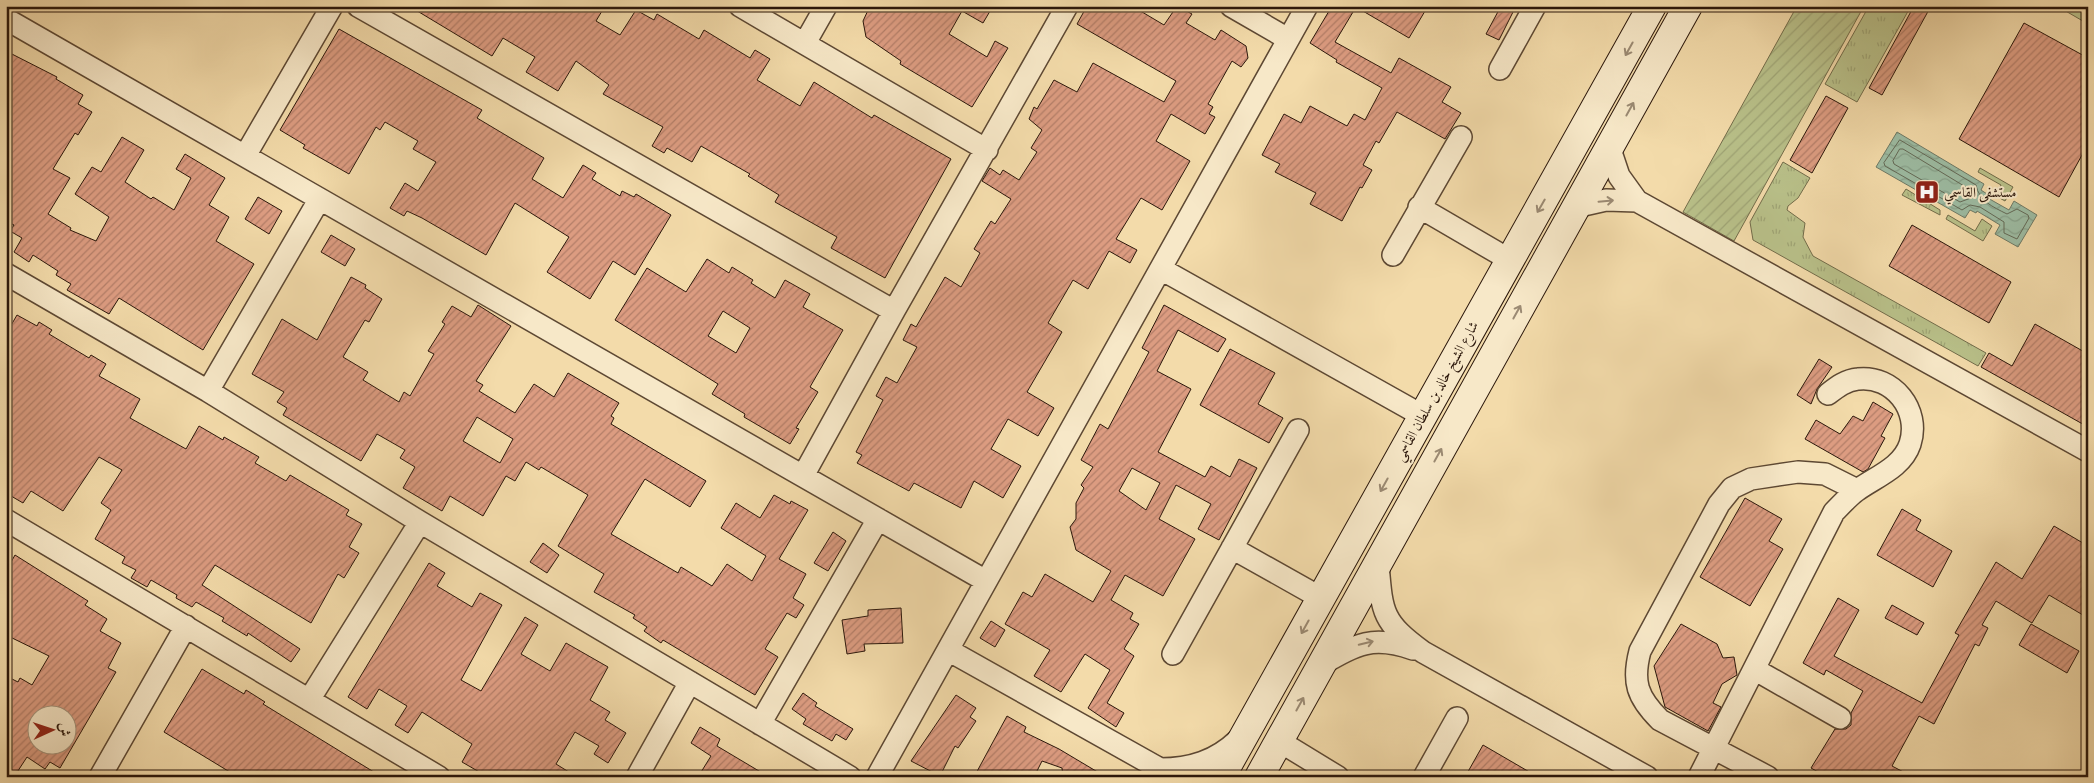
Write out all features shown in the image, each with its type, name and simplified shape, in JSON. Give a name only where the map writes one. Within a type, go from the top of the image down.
[{"type":"main road","name":"شارع الشيخ خالد بن سلطان القاسمي","points":[[1221,777],[1652,6]]},
{"type":"main road","points":[[1259,777],[1688,6]]},
{"type":"main road","points":[[1552,248],[1550,238],[1552,228],[1574,181],[1571,172],[1563,168]]},
{"type":"street","points":[[245,156],[332,6]]},
{"type":"street","points":[[358,6],[894,311]]},
{"type":"street","points":[[740,6],[987,150]]},
{"type":"street","points":[[805,43],[826,6]]},
{"type":"street","points":[[804,476],[894,311],[1067,6]]},
{"type":"street","points":[[1231,6],[1288,39]]},
{"type":"street","points":[[877,777],[1307,6]]},
{"type":"street","points":[[1500,69],[1535,6]]},
{"type":"street","points":[[6,19],[986,581]]},
{"type":"street","points":[[1393,255],[1462,137]]},
{"type":"street","points":[[1609,146],[1619,176],[1637,201],[2088,451]]},
{"type":"street","points":[[208,391],[320,200]]},
{"type":"street","points":[[1575,207],[1606,200],[1637,201]]},
{"type":"street","points":[[1419,208],[1510,260]]},
{"type":"street","points":[[1161,269],[1423,416]]},
{"type":"street","points":[[6,274],[208,391],[420,522],[850,777]]},
{"type":"street","points":[[1700,777],[1834,512],[1857,490],[1901,459],[1910,445],[1913,428],[1910,412],[1902,397],[1889,386],[1874,380],[1857,379],[1841,384],[1828,394]]},
{"type":"street","points":[[1173,654],[1298,430]]},
{"type":"street","points":[[1768,777],[1660,720],[1646,706],[1638,689],[1635,670],[1640,651],[1719,504],[1732,488],[1751,479],[1798,472],[1825,474],[1857,490]]},
{"type":"street","points":[[760,724],[878,519]]},
{"type":"street","points":[[6,520],[439,777]]},
{"type":"street","points":[[309,700],[420,522]]},
{"type":"street","points":[[1232,548],[1321,598]]},
{"type":"street","points":[[1378,564],[1381,597],[1389,622],[1403,637],[1423,652],[1647,777]]},
{"type":"street","points":[[100,777],[186,626]]},
{"type":"street","points":[[1322,664],[1355,646],[1373,641],[1397,643],[1423,652]]},
{"type":"street","points":[[948,650],[1162,773],[1215,758],[1245,734]]},
{"type":"street","points":[[1754,669],[1840,718]]},
{"type":"street","points":[[637,777],[690,682]]},
{"type":"street","points":[[1424,777],[1457,718]]},
{"type":"street","points":[[1279,741],[1338,777]]},
{"type":"green space","points":[[1797,6],[1864,6],[1734,241],[1683,212]]},
{"type":"green space","points":[[1869,6],[1911,6],[1857,102],[1825,84]]},
{"type":"green space","points":[[2057,6],[2088,6],[2088,24]]},
{"type":"green space","points":[[1783,162],[1810,178],[1798,198],[1788,206],[1787,210],[1805,223],[1803,237],[1813,256],[1986,353],[1978,366],[1753,240],[1750,222]]},
{"type":"green space","points":[[1980,168],[2013,187],[2005,201],[1996,196],[2001,185],[1978,172]]},
{"type":"green space","points":[[1906,189],[1940,210],[1940,215],[1902,195]]},
{"type":"green space","points":[[1948,215],[1975,231],[1982,219],[1992,226],[1983,241],[1946,219]]},
{"type":"water","points":[[1897,132],[1984,184],[1981,190],[1987,194],[1986,197],[2009,210],[2014,201],[2037,215],[2018,247],[1995,234],[2000,225],[1977,211],[1976,213],[1970,210],[1965,218],[1876,167]]},
{"type":"building","points":[[409,6],[605,6],[596,21],[620,35],[636,10],[654,20],[657,14],[699,39],[704,30],[750,58],[755,50],[770,59],[757,80],[800,106],[814,82],[872,118],[874,115],[951,159],[885,278],[831,248],[837,237],[775,202],[779,195],[748,176],[750,174],[701,146],[692,162],[667,148],[664,153],[652,146],[663,127],[603,94],[609,85],[576,61],[558,91],[526,72],[535,57],[503,38],[492,56]]},
{"type":"building","points":[[870,6],[993,6],[983,23],[962,11],[949,34],[987,57],[995,41],[1008,48],[972,107],[900,64],[901,61],[866,37],[863,21]]},
{"type":"building","points":[[1087,6],[1132,6],[1164,25],[1177,6],[1192,14],[1186,23],[1215,40],[1221,30],[1246,46],[1248,58],[1241,67],[1232,61],[1208,104],[1213,107],[1209,114],[1215,117],[1205,134],[1171,114],[1156,141],[1190,161],[1162,210],[1141,198],[1116,239],[1137,250],[1130,263],[1109,251],[1088,289],[1073,280],[1048,323],[1062,332],[1027,392],[1054,408],[1038,436],[1008,419],[991,449],[1021,466],[1003,498],[974,481],[961,508],[914,483],[909,491],[857,463],[862,455],[856,452],[883,400],[876,396],[886,377],[897,383],[917,347],[903,340],[911,324],[916,327],[945,277],[961,287],[980,253],[974,249],[991,221],[995,224],[1011,199],[982,181],[990,168],[1000,175],[1003,170],[1019,180],[1037,152],[1031,148],[1042,130],[1029,119],[1034,107],[1037,109],[1054,80],[1077,92],[1093,63],[1164,102],[1176,81],[1077,24]]},
{"type":"building","points":[[1332,6],[1428,6],[1409,38],[1356,7],[1335,42],[1391,73],[1399,58],[1451,87],[1442,102],[1461,113],[1445,139],[1397,112],[1379,143],[1376,141],[1363,165],[1372,170],[1362,188],[1360,187],[1342,221],[1310,204],[1316,193],[1275,172],[1280,164],[1262,155],[1284,114],[1301,123],[1310,106],[1347,126],[1354,114],[1365,120],[1382,88],[1336,62],[1337,60],[1310,43]]},
{"type":"building","points":[[1501,6],[1516,6],[1499,40],[1486,34]]},
{"type":"building","points":[[1914,6],[1931,6],[1882,95],[1869,88]]},
{"type":"building","points":[[2024,23],[2088,58],[2088,144],[2059,197],[1959,139]]},
{"type":"building","points":[[339,29],[482,110],[477,118],[544,158],[532,179],[563,198],[583,165],[596,173],[592,179],[620,196],[622,191],[634,197],[636,194],[671,215],[635,275],[613,261],[590,299],[547,272],[569,237],[515,203],[486,255],[422,218],[407,211],[404,216],[390,208],[405,183],[418,191],[436,162],[413,149],[418,141],[385,122],[380,130],[376,127],[349,174],[303,148],[305,145],[280,130]]},
{"type":"building","points":[[6,51],[57,77],[56,79],[83,95],[78,104],[92,112],[78,135],[75,133],[53,169],[70,178],[48,214],[71,228],[70,230],[96,241],[109,217],[75,194],[92,167],[101,172],[122,137],[144,150],[125,182],[151,199],[153,197],[174,210],[191,178],[176,169],[185,154],[225,178],[209,205],[229,217],[216,241],[254,264],[203,350],[119,298],[109,314],[67,290],[71,284],[56,275],[58,271],[33,255],[29,262],[14,252],[22,238],[10,231],[14,225],[6,221]]},
{"type":"building","points":[[1826,96],[1848,108],[1812,173],[1790,160]]},
{"type":"building","points":[[258,197],[282,211],[269,234],[245,219]]},
{"type":"building","points":[[1912,225],[2011,282],[1989,323],[1889,266]]},
{"type":"building","points":[[331,235],[355,249],[345,266],[321,252]]},
{"type":"building","points":[[707,259],[729,273],[732,267],[753,280],[751,283],[775,298],[785,280],[810,294],[803,307],[843,330],[810,387],[818,392],[796,428],[799,429],[790,444],[744,417],[745,414],[712,394],[718,384],[615,320],[647,268],[686,292]],"holes":[[[723,311],[750,328],[736,353],[708,336]]]},
{"type":"building","points":[[351,277],[366,285],[365,288],[382,299],[369,322],[365,320],[343,357],[368,372],[363,380],[399,402],[404,392],[410,396],[434,354],[428,351],[445,324],[442,322],[452,306],[471,317],[478,305],[511,326],[476,381],[483,385],[479,391],[515,413],[534,384],[554,397],[568,373],[619,403],[611,416],[614,418],[611,424],[706,481],[690,507],[645,479],[611,534],[678,573],[681,567],[712,586],[727,564],[752,581],[766,556],[721,528],[736,503],[760,518],[774,495],[790,504],[791,501],[808,510],[779,559],[806,574],[793,598],[804,605],[796,618],[787,613],[765,649],[778,657],[755,695],[663,640],[661,643],[644,631],[647,627],[633,618],[635,615],[594,592],[604,574],[558,546],[588,495],[541,467],[539,470],[526,462],[515,481],[506,476],[483,516],[450,496],[442,511],[403,488],[415,467],[400,458],[405,450],[377,434],[361,461],[283,415],[287,408],[277,402],[284,392],[252,374],[282,319],[317,340]],"holes":[[[477,417],[513,439],[500,463],[463,441]]]},
{"type":"building","points":[[1164,305],[1226,339],[1218,352],[1178,330],[1157,371],[1191,389],[1158,452],[1205,477],[1211,466],[1230,477],[1239,459],[1257,468],[1219,540],[1198,529],[1211,504],[1176,485],[1159,519],[1195,539],[1163,596],[1125,575],[1111,600],[1133,613],[1130,619],[1139,624],[1124,649],[1134,656],[1107,703],[1124,713],[1116,727],[1088,708],[1110,670],[1085,654],[1061,692],[1034,676],[1050,650],[1005,624],[1023,592],[1032,597],[1045,574],[1093,602],[1111,571],[1076,550],[1070,527],[1076,519],[1076,503],[1084,488],[1081,485],[1093,467],[1081,460],[1100,424],[1108,429],[1149,352],[1142,348]],"holes":[[[1132,468],[1160,483],[1146,510],[1119,491]]]},
{"type":"building","points":[[17,315],[37,326],[39,322],[52,330],[49,334],[89,358],[91,355],[106,364],[99,376],[140,399],[130,418],[186,449],[199,426],[223,440],[224,437],[259,457],[255,463],[286,481],[290,475],[349,510],[346,515],[362,524],[349,547],[359,553],[344,578],[338,574],[311,623],[215,565],[202,585],[300,649],[291,662],[248,633],[247,636],[222,621],[224,618],[196,602],[192,607],[176,598],[177,595],[151,580],[147,587],[131,578],[136,570],[122,563],[125,557],[95,539],[111,510],[101,503],[122,470],[99,457],[63,511],[31,491],[23,503],[6,493],[6,334]]},
{"type":"building","points":[[2035,324],[2088,354],[2088,427],[1981,367],[1989,353],[2012,366]]},
{"type":"building","points":[[1230,349],[1275,373],[1258,404],[1283,418],[1269,443],[1200,405]]},
{"type":"building","points":[[1819,359],[1832,367],[1817,389],[1811,404],[1797,395]]},
{"type":"building","points":[[1873,402],[1893,414],[1881,436],[1885,438],[1868,469],[1863,472],[1805,439],[1816,420],[1840,434],[1853,416],[1863,421]]},
{"type":"building","points":[[1745,498],[1782,519],[1769,541],[1783,549],[1750,606],[1700,577]]},
{"type":"building","points":[[1902,509],[1921,520],[1916,530],[1952,551],[1933,587],[1877,555]]},
{"type":"building","points":[[2054,526],[2088,546],[2088,618],[2049,595],[2032,623],[1996,601],[1982,625],[1988,628],[1979,646],[1975,644],[1934,724],[1919,716],[1892,766],[1913,777],[1827,777],[1811,768],[1835,729],[1846,729],[1851,725],[1851,713],[1863,691],[1826,670],[1824,675],[1803,663],[1838,598],[1859,610],[1834,656],[1922,703],[1959,635],[1955,633],[1996,562],[2022,579]]},
{"type":"building","points":[[833,532],[846,541],[828,571],[814,563]]},
{"type":"building","points":[[543,543],[559,555],[547,573],[530,562]]},
{"type":"building","points":[[15,555],[88,601],[85,605],[107,619],[100,631],[121,643],[108,668],[116,672],[78,737],[78,706],[28,706],[28,756],[67,756],[60,768],[50,762],[45,769],[27,757],[14,777],[6,777],[6,676],[18,682],[20,678],[32,685],[49,656],[6,635],[6,571]]},
{"type":"building","points":[[429,563],[445,573],[437,586],[472,607],[480,593],[502,605],[461,680],[481,691],[525,617],[538,625],[521,654],[550,671],[566,643],[608,667],[590,700],[610,712],[605,720],[626,733],[608,763],[594,754],[599,746],[575,732],[556,764],[577,777],[488,777],[462,762],[472,744],[422,712],[408,733],[395,725],[407,706],[379,689],[367,709],[348,697]]},
{"type":"building","points":[[1892,605],[1924,623],[1917,635],[1885,618]]},
{"type":"building","points":[[901,608],[903,643],[864,644],[865,651],[847,654],[842,620],[868,616],[868,610]]},
{"type":"building","points":[[991,621],[1005,630],[995,647],[980,638]]},
{"type":"building","points":[[1681,624],[1717,644],[1723,658],[1734,657],[1737,675],[1722,684],[1713,703],[1721,707],[1708,731],[1665,707],[1654,666]]},
{"type":"building","points":[[2031,624],[2079,651],[2067,673],[2019,645]]},
{"type":"building","points":[[202,669],[244,694],[246,690],[265,702],[263,704],[382,777],[238,777],[164,732]]},
{"type":"building","points":[[803,693],[817,703],[815,706],[853,729],[846,740],[836,734],[832,741],[803,724],[806,719],[792,709]]},
{"type":"building","points":[[956,695],[976,708],[970,717],[976,721],[958,748],[955,746],[940,776],[911,761]]},
{"type":"building","points":[[1007,716],[1026,727],[1024,732],[1059,749],[1106,777],[1063,777],[1062,768],[1042,761],[1034,777],[1012,777],[1002,772],[999,777],[974,777]]},
{"type":"building","points":[[700,727],[720,739],[717,746],[769,777],[698,777],[711,756],[691,743]]},
{"type":"building","points":[[1483,745],[1538,777],[1465,777]]},
{"type":"place","name":"مستشفى القاسمي","points":[[1927,192]]}]
